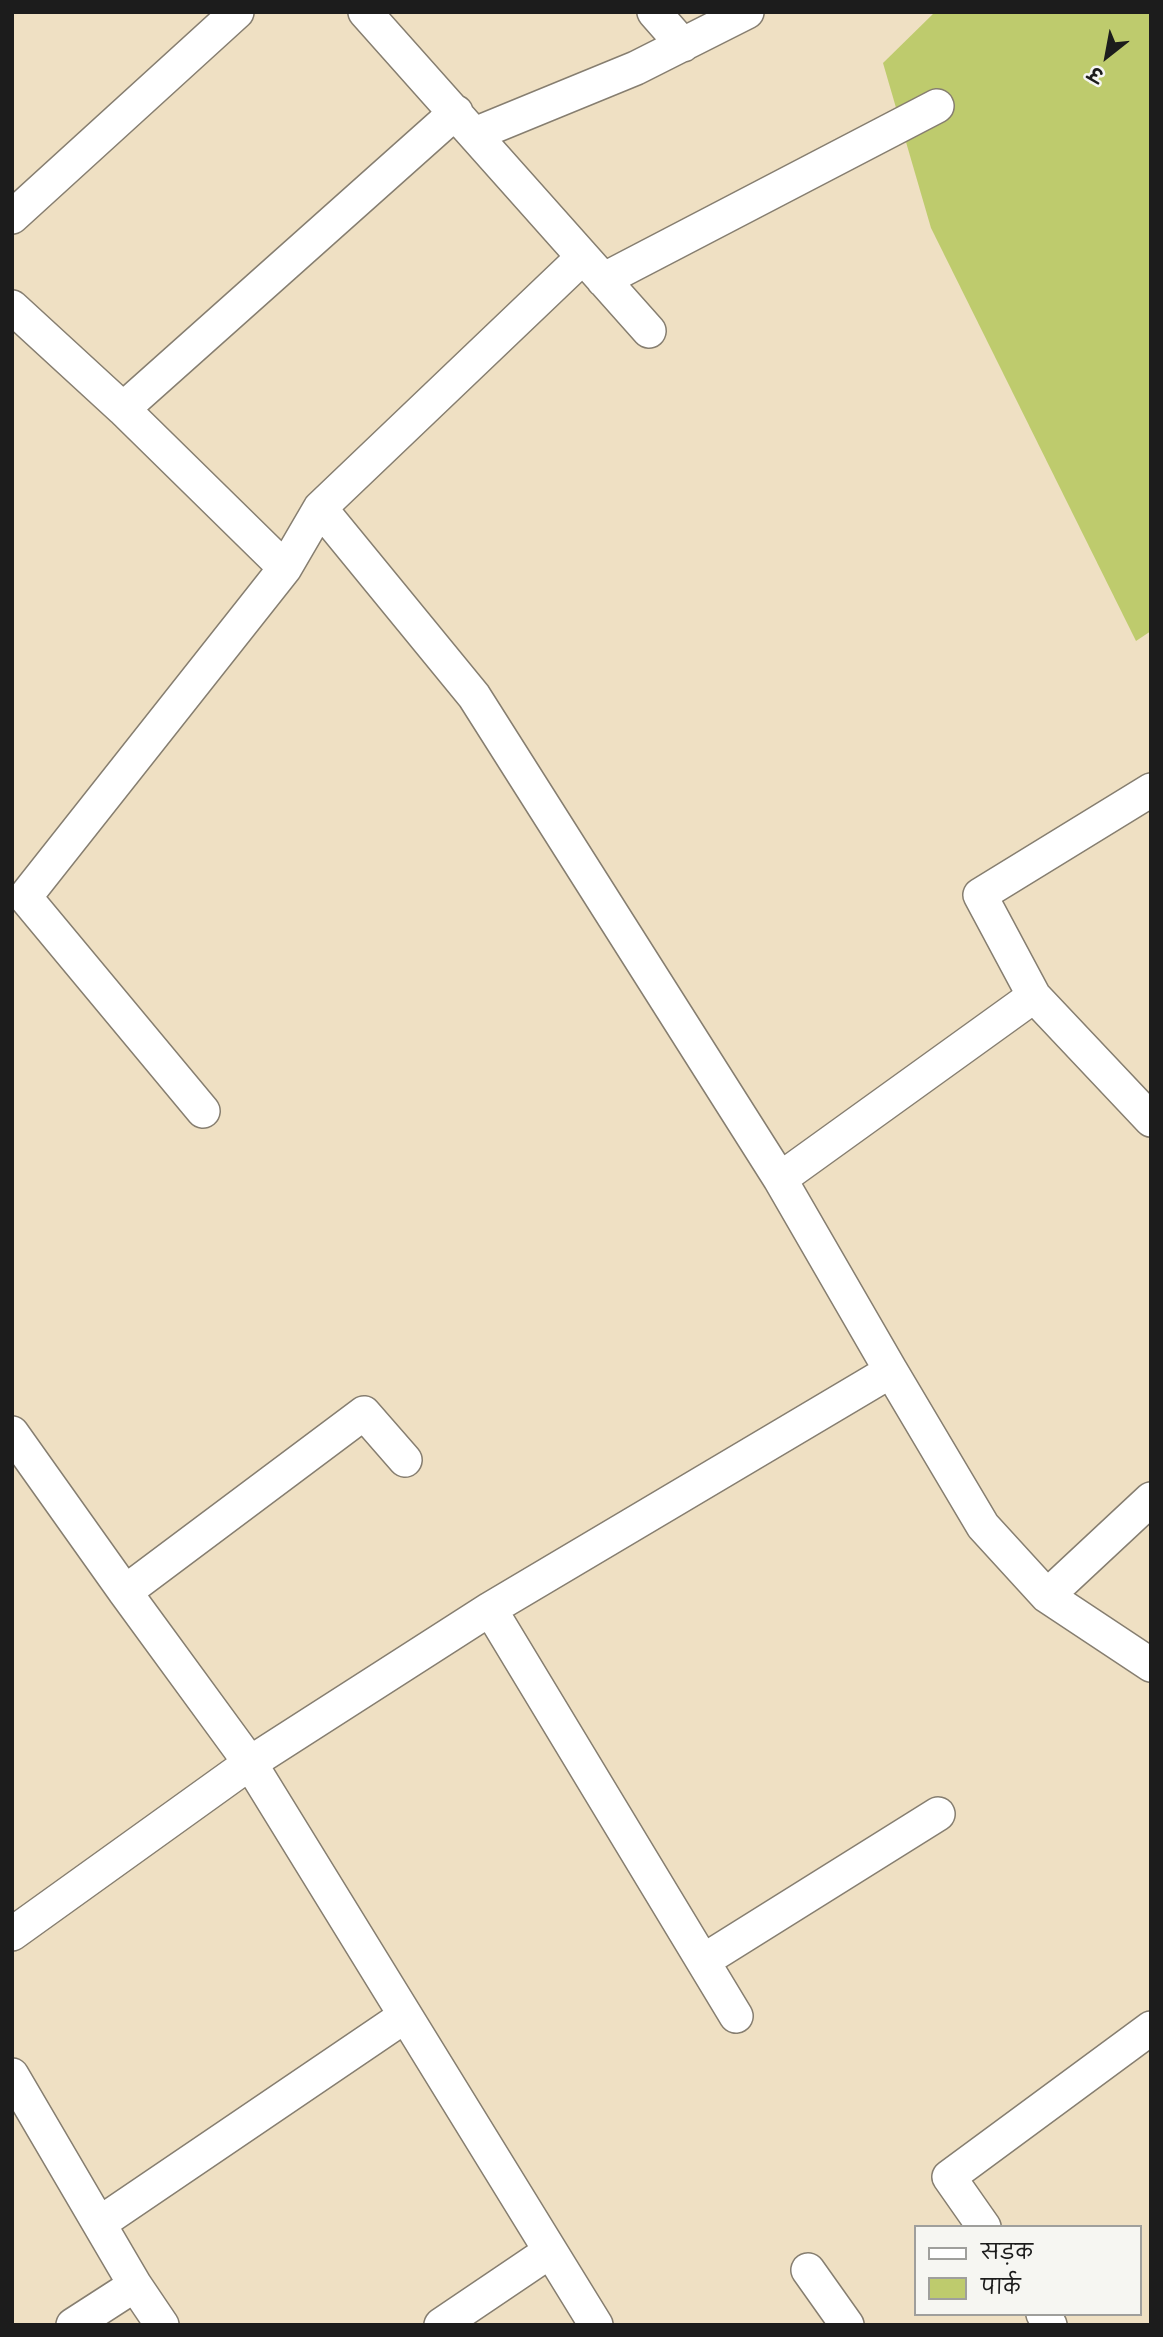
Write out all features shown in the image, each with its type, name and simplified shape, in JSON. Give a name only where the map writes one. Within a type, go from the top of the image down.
[{"type":"street","points":[[12,217],[237,12]]},
{"type":"street","points":[[365,12],[649,331]]},
{"type":"street","points":[[654,12],[682,45]]},
{"type":"street","points":[[123,409],[465,123],[636,68],[747,12]]},
{"type":"street","points":[[203,1111],[26,897],[285,568],[320,508],[593,269],[937,106]]},
{"type":"street","points":[[12,307],[123,409],[285,568]]},
{"type":"street","points":[[320,508],[474,696],[780,1179],[983,1526],[1047,1596],[1151,1665]]},
{"type":"street","points":[[1151,790],[980,895],[1034,996],[1151,1120]]},
{"type":"street","points":[[780,1179],[1034,996]]},
{"type":"street","points":[[12,1934],[250,1763],[490,1609],[891,1371]]},
{"type":"street","points":[[125,1592],[364,1413],[405,1460]]},
{"type":"street","points":[[12,1433],[250,1763],[596,2325]]},
{"type":"street","points":[[1047,1596],[1151,1499]]},
{"type":"street","points":[[490,1609],[736,2016]]},
{"type":"street","points":[[702,1961],[938,1814]]},
{"type":"street","points":[[100,2223],[405,2016]]},
{"type":"street","points":[[983,2225],[948,2177],[1151,2028]]},
{"type":"street","points":[[12,2075],[24,2120],[100,2223],[135,2285],[162,2325]]},
{"type":"street","points":[[441,2325],[549,2252]]},
{"type":"street","points":[[808,2270],[846,2325]]},
{"type":"street","points":[[74,2325],[135,2285]]},
{"type":"green space","points":[[935,12],[1151,12],[1151,631],[1136,641],[931,228],[883,63]]}]
